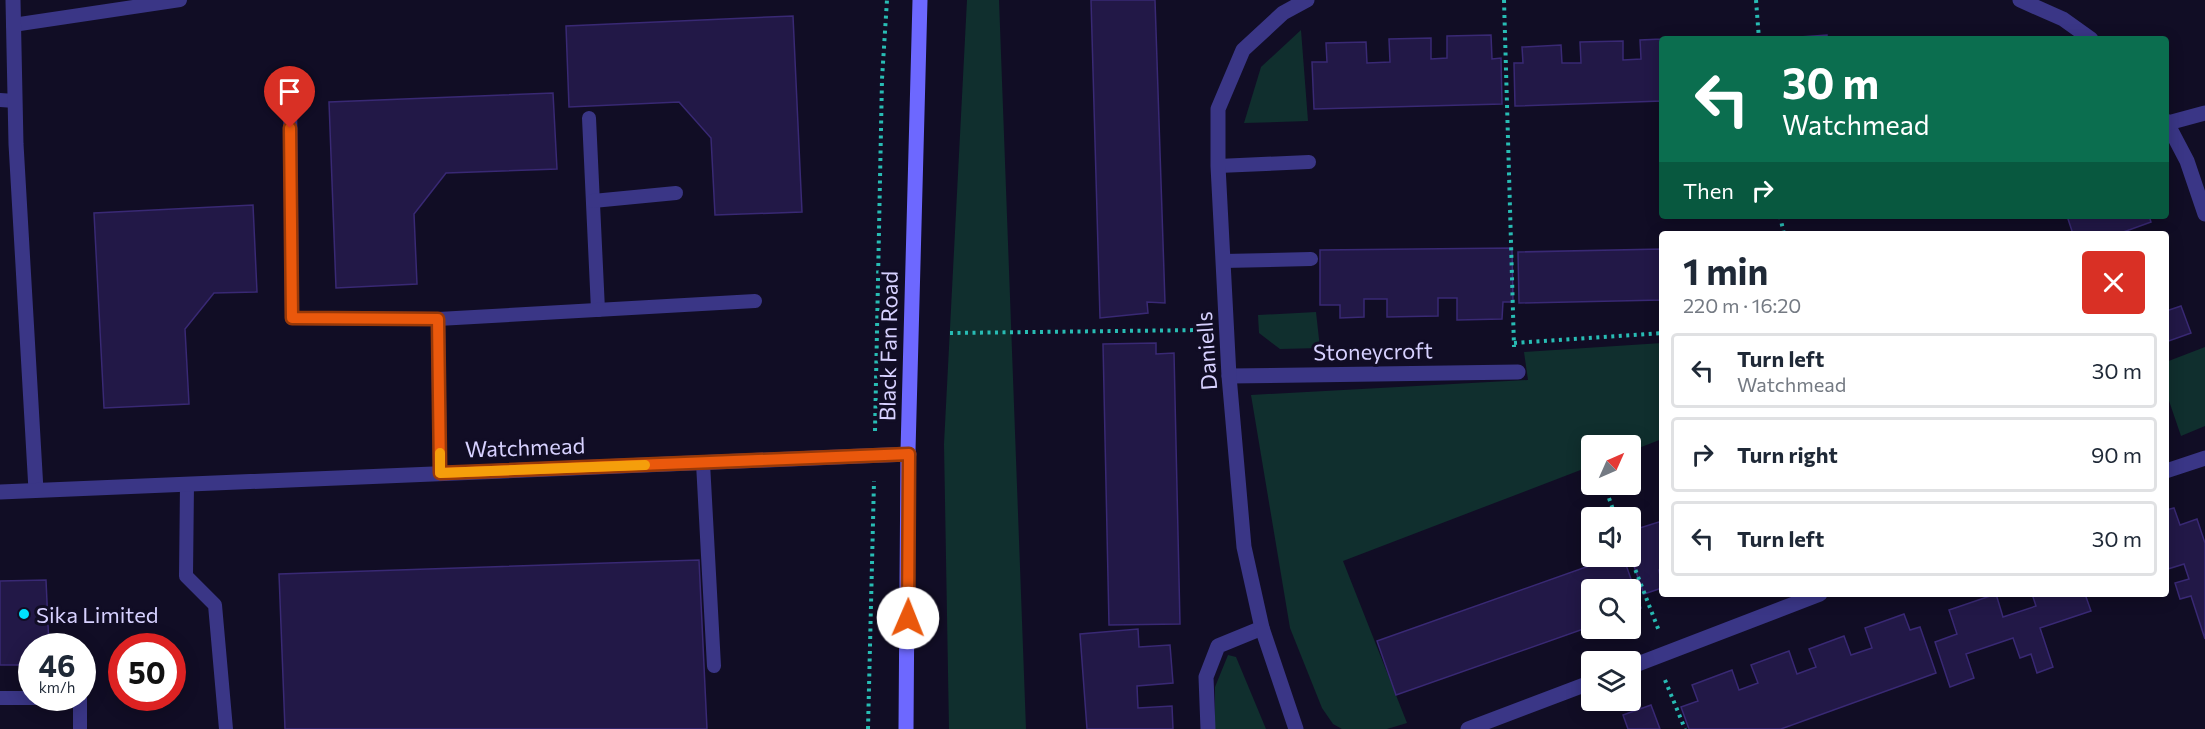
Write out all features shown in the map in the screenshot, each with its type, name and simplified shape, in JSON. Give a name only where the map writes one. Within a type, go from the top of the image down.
[{"type":"main road","name":"Black Fan Road","points":[[906,729],[909,454],[920,0]]},
{"type":"street","points":[[13,0],[7,100],[36,490]]},
{"type":"street","name":"Daniells","points":[[1296,729],[1262,628],[1244,547],[1229,376],[1218,166],[1218,109],[1243,50],[1279,7],[1307,0]]},
{"type":"street","points":[[2020,0],[2063,19],[2087,36]]},
{"type":"street","points":[[2169,121],[2205,112]]},
{"type":"street","points":[[2169,126],[2187,161],[2205,214]]},
{"type":"street","name":"Stoneycroft","points":[[1229,376],[1518,372]]},
{"type":"street","name":"Watchmead","points":[[0,492],[909,454]]},
{"type":"street","points":[[2169,470],[2205,458]]},
{"type":"street","points":[[1641,663],[1812,597]]},
{"type":"street","points":[[1208,729],[1206,677],[1218,646],[1262,628]]},
{"type":"street","points":[[1468,729],[1581,686]]},
{"type":"lane","points":[[13,25],[180,0]]},
{"type":"lane","points":[[290,85],[292,318],[438,319],[754,301]]},
{"type":"lane","points":[[589,118],[598,310]]},
{"type":"lane","points":[[1218,166],[1309,162]]},
{"type":"lane","points":[[593,201],[676,193]]},
{"type":"lane","points":[[1223,261],[1311,259]]},
{"type":"lane","points":[[438,319],[440,473]]},
{"type":"lane","points":[[703,463],[714,666]]},
{"type":"lane","points":[[187,484],[186,576],[215,605],[226,729]]},
{"type":"lane","points":[[0,698],[18,698]]},
{"type":"lane","points":[[80,711],[80,729]]},
{"type":"path","points":[[868,729],[882,79],[887,0]]},
{"type":"path","points":[[1504,0],[1514,343],[1518,372]]},
{"type":"path","points":[[1756,0],[1759,36]]},
{"type":"path","points":[[950,333],[1227,329]]},
{"type":"path","points":[[1514,343],[1659,333]]},
{"type":"path","points":[[1633,567],[1685,729]]},
{"type":"green space","points":[[967,0],[999,0],[1026,729],[949,729],[944,444]]},
{"type":"green space","points":[[1301,30],[1308,121],[1244,123],[1261,67]]},
{"type":"green space","points":[[1316,312],[1320,348],[1280,349],[1259,333],[1258,315]]},
{"type":"green space","points":[[1659,343],[1659,440],[1641,447],[1641,435],[1581,435],[1581,470],[1343,561],[1407,723],[1387,729],[1342,729],[1333,724],[1322,708],[1290,628],[1251,395],[1528,380],[1524,352]]},
{"type":"green space","points":[[2205,347],[2205,426],[2181,436],[2169,401],[2169,361]]},
{"type":"green space","points":[[1228,655],[1236,657],[1266,729],[1215,729],[1215,687]]},
{"type":"building","points":[[1091,0],[1155,0],[1165,303],[1147,302],[1148,313],[1100,318]]},
{"type":"building","points":[[793,16],[802,212],[715,215],[711,138],[679,102],[569,107],[566,26]]},
{"type":"building","points":[[1491,35],[1492,59],[1501,58],[1502,104],[1314,109],[1312,62],[1327,62],[1326,43],[1366,42],[1367,63],[1390,62],[1389,39],[1431,38],[1431,59],[1447,58],[1447,36]]},
{"type":"building","points":[[1659,39],[1659,101],[1515,106],[1514,63],[1523,63],[1522,47],[1561,45],[1562,63],[1581,63],[1580,42],[1623,41],[1623,60],[1641,59],[1640,40]]},
{"type":"building","points":[[553,93],[557,169],[446,173],[414,214],[417,284],[336,288],[329,102]]},
{"type":"building","points":[[253,205],[257,292],[214,293],[185,329],[189,404],[104,408],[94,213]]},
{"type":"building","points":[[2068,219],[2150,219],[2151,222],[2126,231],[2072,231]]},
{"type":"building","points":[[1512,248],[1513,302],[1503,302],[1502,319],[1457,320],[1457,298],[1438,298],[1438,316],[1387,317],[1387,299],[1364,299],[1364,317],[1340,318],[1340,305],[1320,305],[1320,250]]},
{"type":"building","points":[[1659,249],[1659,300],[1519,303],[1518,252]]},
{"type":"building","points":[[2181,306],[2191,333],[2169,341],[2169,310]]},
{"type":"building","points":[[1156,343],[1156,354],[1174,353],[1180,624],[1109,625],[1103,344]]},
{"type":"building","points":[[2174,508],[2180,525],[2197,519],[2205,543],[2205,639],[2191,596],[2180,599],[2175,583],[2189,579],[2184,564],[2169,569],[2169,509]]},
{"type":"building","points":[[1659,522],[1659,589],[1644,594],[1641,579],[1639,579],[1634,567],[1641,567],[1641,528]]},
{"type":"building","points":[[699,560],[707,729],[285,729],[279,574]]},
{"type":"building","points":[[1586,567],[1627,567],[1631,579],[1581,579],[1581,630],[1396,695],[1377,641]]},
{"type":"building","name":"Sika Limited","points":[[46,580],[48,633],[18,633],[18,665],[0,665],[0,581]]},
{"type":"building","points":[[1987,597],[1997,597],[2003,617],[2036,606],[2033,597],[2086,597],[2091,611],[2040,628],[2053,667],[2037,673],[2031,654],[2020,658],[2013,638],[1966,654],[1974,678],[1950,687],[1935,642],[1957,634],[1949,610]]},
{"type":"building","points":[[1904,614],[1910,630],[1920,627],[1936,673],[1781,729],[1689,729],[1681,707],[1698,701],[1692,685],[1732,670],[1739,690],[1758,683],[1751,665],[1789,651],[1797,674],[1816,667],[1809,649],[1844,636],[1851,655],[1872,648],[1865,628]]},
{"type":"building","points":[[1138,629],[1139,647],[1170,645],[1173,683],[1137,686],[1138,708],[1172,706],[1173,729],[1087,729],[1080,634]]},
{"type":"building","points":[[1651,705],[1660,729],[1628,729],[1623,715],[1641,711],[1641,709]]},
{"type":"slow traffic","points":[[440,453],[440,473],[645,465]]},
{"type":"place","name":"Sika Limited","points":[[24,614]]},
{"type":"route","points":[[290,128],[292,318],[438,319],[440,473],[909,454],[908,618]]}]
